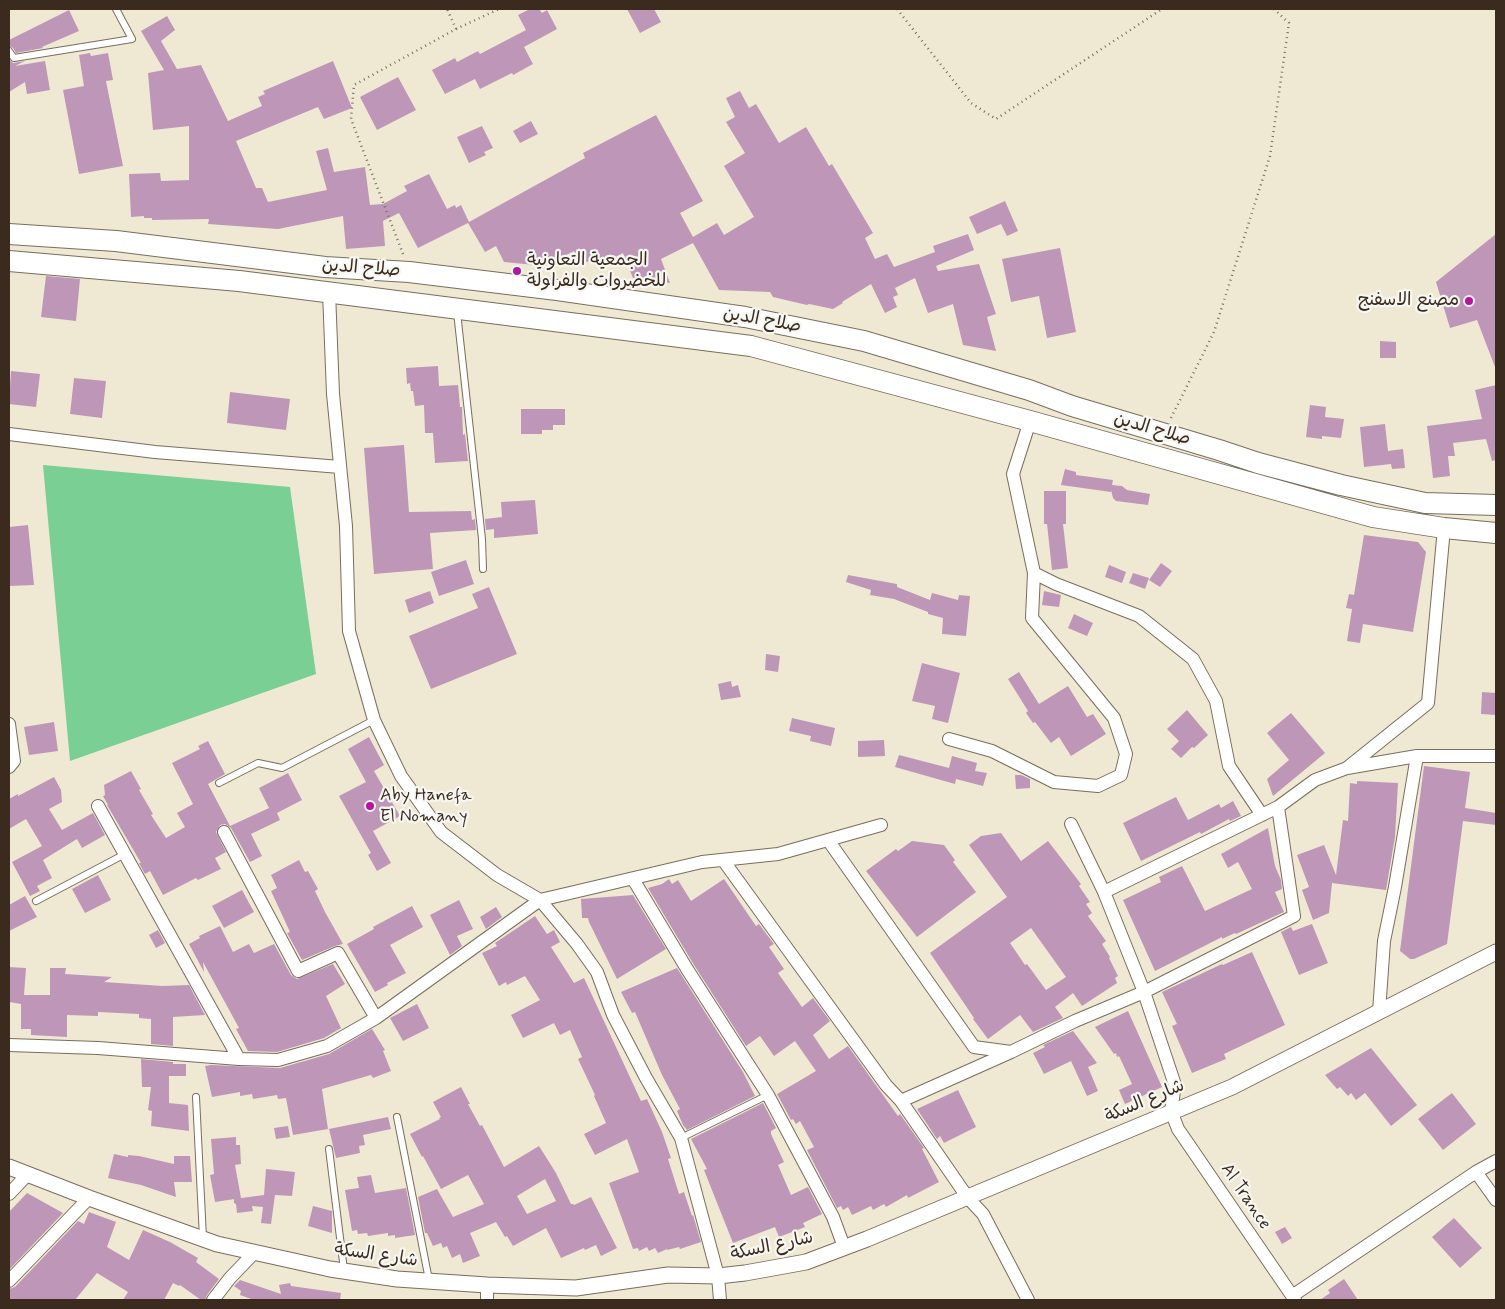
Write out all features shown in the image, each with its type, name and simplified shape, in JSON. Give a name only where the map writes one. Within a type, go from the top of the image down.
[{"type":"highway","name":"صلاح الدين","points":[[9,234],[116,241],[325,267],[409,272],[566,291],[746,317],[864,341],[1029,390],[1072,406],[1258,463],[1341,485],[1424,503],[1496,505]]},
{"type":"highway","name":"صلاح الدين","points":[[9,261],[239,281],[751,346],[1030,420],[1373,517],[1444,528],[1496,533]]},
{"type":"street","points":[[329,292],[333,394],[346,526],[349,631],[374,720],[401,776],[441,832],[497,874],[540,900],[596,972],[613,1015],[646,1078],[681,1138],[718,1276],[720,1300]]},
{"type":"street","points":[[949,739],[992,751],[1054,782],[1098,786],[1121,775],[1126,754],[1114,718],[1032,618],[1034,573],[1013,474],[1030,420]]},
{"type":"street","points":[[9,434],[155,452],[340,467]]},
{"type":"street","points":[[1347,768],[1428,703],[1444,528]]},
{"type":"street","points":[[1034,573],[1056,584],[1139,616],[1194,660],[1216,701],[1229,766],[1262,815]]},
{"type":"street","points":[[9,724],[14,761],[9,767]]},
{"type":"street","points":[[1379,1012],[1384,941],[1417,756]]},
{"type":"street","points":[[1104,892],[1278,807],[1315,780],[1347,768],[1417,756],[1496,756]]},
{"type":"street","points":[[98,806],[239,1059]]},
{"type":"street","points":[[901,1101],[1011,1052],[1075,1020],[1144,992],[1294,916],[1278,807]]},
{"type":"street","points":[[1071,824],[1104,892],[1144,992],[1175,1085],[1171,1111]]},
{"type":"street","points":[[9,1045],[98,1048],[239,1059],[278,1060],[327,1046],[376,1018],[540,900],[702,862],[778,854],[881,825]]},
{"type":"street","points":[[224,832],[298,971],[338,953],[376,1018]]},
{"type":"street","points":[[828,840],[974,1047],[1011,1052]]},
{"type":"street","points":[[723,860],[886,1085],[901,1101],[968,1198],[984,1214],[1028,1300]]},
{"type":"street","points":[[632,879],[768,1095],[833,1217],[844,1247]]},
{"type":"street","name":"شارع السكة","points":[[9,1166],[89,1198],[203,1239],[344,1271],[397,1279],[429,1281],[487,1293],[576,1288],[668,1274],[718,1276],[745,1273],[806,1262],[968,1198],[1171,1111],[1232,1087],[1496,952]]},
{"type":"street","name":"Al Trance","points":[[1171,1111],[1178,1129],[1294,1298]]},
{"type":"street","points":[[1294,1298],[1476,1172],[1496,1161]]},
{"type":"street","points":[[1476,1172],[1496,1200]]},
{"type":"street","points":[[9,1194],[28,1174]]},
{"type":"street","points":[[9,1281],[89,1198]]},
{"type":"street","points":[[213,1300],[230,1278],[255,1252]]},
{"type":"lane","points":[[9,51],[14,58],[132,39],[116,9]]},
{"type":"lane","points":[[456,308],[482,539],[483,569]]},
{"type":"lane","points":[[219,783],[258,763],[282,768],[374,720]]},
{"type":"lane","points":[[36,901],[125,854]]},
{"type":"lane","points":[[681,1138],[768,1095]]},
{"type":"lane","points":[[196,1097],[203,1239]]},
{"type":"lane","points":[[397,1117],[429,1281]]},
{"type":"lane","points":[[328,1149],[344,1271]]},
{"type":"path","points":[[447,9],[456,29]]},
{"type":"path","points":[[409,272],[351,119],[354,85],[456,29],[499,9]]},
{"type":"path","points":[[897,9],[971,103],[996,119],[1162,9]]},
{"type":"path","points":[[1163,433],[1214,332],[1270,156],[1289,23],[1274,9]]},
{"type":"green space","points":[[43,465],[290,487],[316,674],[70,761]]},
{"type":"building","points":[[530,9],[539,9],[542,13],[547,10],[557,29],[524,47],[533,64],[480,89],[475,79],[445,94],[432,70],[455,58],[457,62],[478,51],[480,54],[526,30],[518,15]]},
{"type":"building","points":[[627,9],[654,9],[661,22],[640,33]]},
{"type":"building","points":[[69,10],[79,31],[43,48],[16,53],[9,46],[9,40]]},
{"type":"building","points":[[167,16],[175,30],[161,41],[177,69],[201,65],[228,121],[262,106],[258,97],[265,94],[263,91],[333,61],[352,108],[324,119],[318,107],[236,141],[256,188],[262,188],[268,202],[327,190],[316,151],[328,148],[334,172],[365,167],[370,205],[383,204],[407,191],[404,186],[429,174],[447,209],[455,205],[456,208],[461,205],[469,222],[585,158],[583,153],[656,115],[703,201],[680,213],[693,237],[717,223],[724,235],[754,217],[724,166],[745,153],[726,122],[735,117],[726,98],[740,91],[749,108],[756,104],[779,143],[806,127],[829,166],[832,164],[873,233],[865,238],[875,259],[887,254],[894,267],[935,252],[933,246],[968,234],[974,250],[936,266],[938,271],[979,264],[996,314],[987,317],[996,351],[963,345],[953,304],[928,313],[915,278],[895,288],[898,295],[893,297],[897,307],[885,313],[871,284],[833,309],[807,305],[773,297],[770,292],[719,290],[693,243],[661,259],[670,283],[633,278],[623,253],[597,264],[594,258],[587,262],[578,259],[574,251],[545,266],[504,262],[496,246],[485,252],[468,223],[418,248],[399,213],[383,221],[385,246],[346,249],[343,216],[278,229],[208,224],[209,219],[152,220],[152,218],[144,218],[144,216],[131,217],[129,174],[160,173],[161,181],[189,180],[189,126],[153,130],[148,73],[164,70],[141,31]]},
{"type":"building","points":[[90,53],[91,56],[108,53],[113,80],[106,81],[123,166],[79,174],[63,90],[84,86],[79,55]]},
{"type":"building","points":[[9,59],[13,63],[25,61],[15,66],[45,61],[50,90],[27,94],[25,82],[9,92]]},
{"type":"building","points":[[398,77],[416,110],[377,130],[360,97]]},
{"type":"building","points":[[531,121],[538,134],[520,143],[513,131]]},
{"type":"building","points":[[482,126],[493,148],[484,152],[486,155],[469,163],[457,137]]},
{"type":"building","points":[[1005,201],[1018,231],[1007,236],[1001,224],[977,234],[969,217]]},
{"type":"building","name":"مصنع الاسفنج","points":[[1496,234],[1495,367],[1477,320],[1450,328],[1436,282]]},
{"type":"building","points":[[1060,248],[1076,332],[1047,338],[1039,296],[1011,302],[1002,259]]},
{"type":"building","points":[[46,276],[80,279],[76,321],[41,317]]},
{"type":"building","points":[[1380,341],[1396,342],[1396,358],[1380,358]]},
{"type":"building","points":[[438,366],[439,386],[458,385],[460,407],[462,407],[463,435],[465,434],[468,461],[435,463],[433,433],[425,433],[424,405],[415,406],[413,391],[411,391],[410,383],[407,384],[406,368]]},
{"type":"building","points":[[11,371],[40,374],[36,407],[9,404]]},
{"type":"building","points":[[74,378],[106,381],[102,418],[70,414]]},
{"type":"building","points":[[1496,385],[1496,460],[1492,461],[1486,439],[1453,443],[1455,456],[1448,456],[1450,476],[1433,478],[1427,426],[1482,419],[1475,390]]},
{"type":"building","points":[[230,392],[290,399],[286,430],[227,423]]},
{"type":"building","points":[[1310,405],[1326,407],[1325,417],[1344,419],[1341,438],[1322,436],[1322,439],[1306,437]]},
{"type":"building","points":[[521,409],[565,409],[565,425],[553,425],[553,430],[542,430],[542,434],[521,434]]},
{"type":"building","points":[[1385,424],[1388,451],[1403,449],[1405,468],[1392,469],[1391,464],[1364,467],[1360,427]]},
{"type":"building","points":[[404,445],[409,512],[471,511],[472,520],[475,519],[476,530],[430,533],[433,569],[374,574],[364,448]]},
{"type":"building","points":[[1065,469],[1076,472],[1076,475],[1113,480],[1112,485],[1150,494],[1148,505],[1116,501],[1111,490],[1111,492],[1061,485]]},
{"type":"building","points":[[1044,491],[1066,491],[1066,524],[1063,524],[1068,568],[1052,570],[1047,524],[1044,524]]},
{"type":"building","points":[[535,500],[538,534],[494,538],[494,529],[486,530],[485,519],[502,517],[501,502]]},
{"type":"building","points":[[28,525],[34,585],[9,586],[9,527]]},
{"type":"building","points":[[1364,535],[1418,542],[1426,552],[1413,632],[1363,624],[1360,643],[1347,641],[1352,609],[1346,608],[1349,594],[1354,595]]},
{"type":"building","points":[[466,560],[474,584],[439,596],[431,572]]},
{"type":"building","points":[[1161,563],[1172,571],[1160,587],[1149,580]]},
{"type":"building","points":[[1109,565],[1126,572],[1122,583],[1105,577]]},
{"type":"building","points":[[1133,573],[1149,578],[1145,589],[1129,583]]},
{"type":"building","points":[[848,575],[897,584],[897,587],[930,600],[932,593],[958,600],[959,595],[970,596],[966,636],[942,634],[943,618],[928,614],[928,612],[894,599],[870,595],[871,590],[846,582]]},
{"type":"building","points":[[489,587],[517,654],[431,689],[409,636],[478,608],[472,594]]},
{"type":"building","points":[[430,591],[434,603],[409,613],[405,600]]},
{"type":"building","points":[[1044,591],[1061,595],[1059,607],[1042,605]]},
{"type":"building","points":[[1074,614],[1093,623],[1087,636],[1068,628]]},
{"type":"building","points":[[766,654],[780,656],[778,672],[765,670]]},
{"type":"building","points":[[922,663],[960,673],[948,723],[932,719],[935,706],[912,701]]},
{"type":"building","points":[[1019,672],[1039,704],[1068,686],[1087,717],[1093,714],[1106,734],[1071,756],[1059,737],[1051,743],[1026,713],[1028,711],[1008,679]]},
{"type":"building","points":[[731,681],[732,687],[738,685],[741,697],[721,700],[718,684]]},
{"type":"building","points":[[1482,692],[1496,693],[1496,715],[1481,714]]},
{"type":"building","points":[[1187,710],[1208,735],[1181,758],[1171,749],[1179,741],[1167,729]]},
{"type":"building","points":[[1291,713],[1325,753],[1273,796],[1267,779],[1289,760],[1267,733]]},
{"type":"building","points":[[792,718],[835,728],[831,746],[810,741],[811,736],[789,731]]},
{"type":"building","points":[[54,722],[58,751],[29,755],[24,727]]},
{"type":"building","points":[[369,737],[384,765],[374,771],[400,816],[373,831],[391,863],[377,871],[368,855],[371,853],[339,796],[366,782],[348,749]]},
{"type":"building","points":[[884,740],[885,756],[858,757],[858,741]]},
{"type":"building","points":[[208,741],[225,774],[208,784],[230,826],[269,808],[259,788],[288,773],[302,800],[277,813],[280,820],[251,834],[262,856],[250,862],[231,828],[225,824],[220,825],[216,832],[226,852],[215,858],[221,869],[198,880],[196,878],[163,895],[150,871],[145,874],[139,863],[141,863],[107,805],[103,796],[105,795],[104,785],[131,771],[141,789],[139,790],[153,814],[151,815],[166,838],[185,827],[177,813],[193,804],[172,763],[200,749],[198,746]]},
{"type":"building","points":[[899,755],[949,768],[952,756],[977,763],[975,771],[987,773],[983,786],[956,779],[955,784],[895,767]]},
{"type":"building","points":[[1424,766],[1470,772],[1465,808],[1496,813],[1496,825],[1463,821],[1447,944],[1414,959],[1410,959],[1400,951]]},
{"type":"building","points":[[1015,775],[1021,775],[1030,779],[1030,788],[1016,789]]},
{"type":"building","points":[[54,777],[61,790],[62,802],[49,809],[62,830],[93,813],[105,835],[82,848],[77,839],[43,860],[52,878],[37,886],[40,891],[30,896],[12,862],[42,846],[26,819],[9,829],[9,799]]},
{"type":"building","points":[[1357,781],[1398,783],[1395,837],[1386,890],[1332,883],[1329,913],[1313,920],[1302,890],[1309,887],[1297,855],[1324,845],[1336,875],[1343,820],[1348,821],[1350,783],[1357,784]]},
{"type":"building","points":[[1176,797],[1188,820],[1219,804],[1221,808],[1233,801],[1241,816],[1230,821],[1229,819],[1201,834],[1200,832],[1141,861],[1123,823]]},
{"type":"building","points":[[1268,828],[1275,866],[1281,880],[1282,889],[1275,892],[1284,912],[1236,934],[1222,939],[1222,937],[1155,971],[1123,900],[1161,882],[1159,877],[1182,866],[1205,911],[1252,889],[1238,862],[1228,868],[1221,854]]},
{"type":"building","points":[[1001,833],[1021,861],[1048,841],[1081,884],[1079,886],[1090,902],[1086,904],[1092,913],[1088,916],[1106,941],[1102,944],[1118,976],[1115,978],[1117,983],[1082,1006],[1073,993],[1055,1007],[1063,1018],[1033,1032],[1020,1015],[988,1039],[930,953],[1007,897],[969,845],[981,836]],"holes":[[[1031,928],[1066,977],[1046,990],[1010,943]]]},
{"type":"building","points":[[912,841],[944,845],[955,860],[953,862],[976,892],[917,937],[866,871],[896,849],[898,851]]},
{"type":"building","points":[[299,860],[305,872],[308,871],[318,889],[315,891],[343,944],[302,960],[287,933],[290,932],[271,891],[277,888],[271,875]]},
{"type":"building","points":[[98,875],[111,900],[85,913],[72,889]]},
{"type":"building","points":[[669,879],[672,884],[678,880],[691,901],[724,879],[756,926],[759,924],[774,944],[769,947],[784,969],[778,973],[802,1007],[813,998],[830,1021],[813,1035],[829,1059],[848,1046],[898,1116],[900,1114],[924,1148],[922,1149],[939,1182],[908,1198],[907,1195],[886,1207],[884,1204],[873,1210],[871,1206],[852,1215],[848,1207],[843,1210],[841,1206],[837,1208],[807,1150],[814,1147],[800,1121],[796,1124],[793,1119],[791,1120],[777,1094],[816,1071],[795,1041],[774,1056],[760,1036],[746,1046],[648,888],[662,884]]},
{"type":"building","points":[[242,890],[254,912],[224,928],[212,906]]},
{"type":"building","points":[[633,895],[666,949],[617,979],[588,918],[582,918],[581,899]]},
{"type":"building","points":[[25,896],[37,917],[9,931],[9,905]]},
{"type":"building","points":[[459,900],[473,929],[457,936],[462,946],[450,955],[430,915]]},
{"type":"building","points":[[412,906],[423,927],[390,945],[406,973],[375,992],[347,944],[374,929],[373,927]]},
{"type":"building","points":[[496,907],[502,917],[486,929],[480,917]]},
{"type":"building","points":[[535,916],[547,934],[554,930],[560,942],[551,947],[574,983],[584,978],[641,1101],[647,1099],[671,1158],[668,1159],[679,1194],[684,1192],[701,1242],[680,1249],[679,1247],[667,1249],[658,1253],[655,1248],[649,1251],[647,1247],[639,1251],[638,1248],[633,1249],[609,1183],[639,1172],[627,1139],[595,1155],[584,1134],[606,1123],[578,1059],[582,1057],[570,1030],[560,1035],[554,1023],[523,1038],[511,1015],[540,1000],[525,976],[507,985],[506,982],[499,986],[482,953],[497,946],[495,943]]},
{"type":"building","points":[[1312,924],[1328,963],[1299,975],[1281,932],[1291,927],[1293,931]]},
{"type":"building","points":[[220,926],[233,952],[249,944],[254,953],[274,944],[291,975],[297,979],[333,964],[345,984],[326,996],[341,1028],[324,1038],[277,1052],[248,1051],[236,1029],[239,1028],[203,962],[204,972],[189,944],[200,938],[199,936]]},
{"type":"building","points":[[158,930],[165,943],[156,948],[149,935]]},
{"type":"building","points":[[1252,952],[1285,1025],[1224,1054],[1226,1059],[1192,1073],[1172,1026],[1177,1024],[1162,992]]},
{"type":"building","points":[[9,967],[26,968],[24,995],[50,995],[50,968],[66,968],[65,974],[112,977],[104,982],[162,986],[189,985],[205,1015],[173,1017],[173,1046],[151,1044],[151,1019],[139,1018],[139,1014],[98,1012],[98,1016],[67,1015],[67,1037],[31,1035],[31,1029],[21,1029],[21,1004],[9,1002]]},
{"type":"building","points":[[677,968],[743,1072],[755,1096],[687,1130],[677,1111],[680,1109],[662,1075],[635,1012],[632,1013],[621,992]]},
{"type":"building","points":[[417,1004],[429,1028],[403,1041],[390,1018]]},
{"type":"building","points":[[1128,1011],[1162,1087],[1125,1104],[1119,1090],[1132,1084],[1119,1056],[1117,1057],[1116,1053],[1114,1054],[1095,1027]]},
{"type":"building","points":[[372,1029],[385,1050],[383,1051],[391,1071],[373,1078],[371,1075],[322,1089],[328,1129],[293,1135],[286,1098],[278,1099],[277,1095],[253,1099],[252,1094],[240,1096],[240,1092],[212,1097],[205,1066],[280,1068],[329,1054]]},
{"type":"building","points":[[1073,1031],[1097,1063],[1088,1067],[1098,1091],[1087,1096],[1071,1061],[1044,1074],[1033,1053],[1045,1047],[1043,1045]]},
{"type":"building","points":[[1371,1048],[1417,1105],[1391,1126],[1365,1093],[1356,1100],[1351,1093],[1348,1096],[1340,1087],[1337,1089],[1325,1075]]},
{"type":"building","points":[[141,1059],[186,1064],[186,1076],[169,1076],[169,1103],[188,1105],[189,1131],[151,1126],[152,1111],[148,1110],[151,1087],[142,1087]]},
{"type":"building","points":[[461,1087],[470,1104],[468,1104],[480,1126],[482,1125],[504,1167],[539,1146],[556,1173],[571,1204],[574,1205],[591,1197],[617,1248],[601,1256],[596,1245],[561,1258],[546,1228],[513,1246],[496,1222],[470,1233],[480,1256],[463,1263],[460,1254],[452,1258],[447,1246],[443,1248],[441,1243],[433,1246],[427,1233],[425,1233],[418,1197],[437,1189],[453,1217],[484,1204],[468,1175],[441,1189],[410,1134],[440,1119],[441,1117],[433,1102]],"holes":[[[545,1179],[556,1201],[527,1214],[517,1196]]]},
{"type":"building","points":[[958,1090],[976,1127],[944,1143],[940,1136],[937,1139],[917,1109]]},
{"type":"building","points":[[1452,1093],[1476,1124],[1443,1150],[1418,1119]]},
{"type":"building","points":[[763,1103],[776,1128],[771,1131],[771,1134],[784,1162],[778,1165],[791,1195],[808,1187],[822,1214],[803,1223],[805,1227],[779,1237],[775,1227],[733,1243],[704,1170],[707,1169],[691,1139]]},
{"type":"building","points":[[388,1117],[391,1129],[363,1135],[365,1145],[359,1146],[360,1153],[336,1158],[329,1129]]},
{"type":"building","points":[[288,1126],[290,1137],[276,1139],[274,1128]]},
{"type":"building","points":[[236,1137],[236,1145],[240,1145],[241,1164],[235,1165],[241,1198],[215,1202],[210,1175],[214,1174],[211,1139]]},
{"type":"building","points":[[114,1154],[128,1157],[128,1155],[139,1156],[174,1164],[174,1156],[190,1156],[192,1182],[174,1182],[176,1197],[141,1185],[108,1178]]},
{"type":"building","points":[[266,1169],[295,1172],[292,1196],[275,1195],[271,1224],[261,1223],[263,1207],[252,1206],[253,1211],[237,1213],[236,1204],[234,1203],[234,1199],[264,1195]]},
{"type":"building","points":[[371,1175],[375,1193],[406,1188],[415,1235],[395,1238],[395,1235],[388,1236],[388,1233],[368,1236],[367,1233],[358,1234],[357,1230],[352,1231],[345,1190],[359,1188],[357,1177]]},
{"type":"building","points":[[27,1193],[63,1213],[9,1270],[9,1212]]},
{"type":"building","points":[[313,1206],[332,1211],[332,1233],[308,1226]]},
{"type":"building","points":[[89,1212],[116,1222],[107,1247],[129,1260],[143,1230],[170,1242],[198,1258],[196,1262],[219,1279],[205,1300],[201,1300],[180,1285],[173,1283],[164,1300],[123,1300],[128,1292],[97,1273],[75,1300],[9,1300],[9,1289],[15,1287],[78,1221],[84,1224]]},
{"type":"building","points":[[1454,1218],[1482,1248],[1460,1268],[1432,1237]]},
{"type":"building","points":[[1285,1227],[1292,1238],[1282,1244],[1275,1232]]},
{"type":"building","points":[[1344,1279],[1358,1300],[1320,1300],[1330,1293],[1328,1290]]},
{"type":"building","points":[[240,1280],[281,1294],[279,1285],[290,1283],[291,1286],[341,1293],[340,1300],[254,1300],[240,1295],[241,1291],[234,1286]]},
{"type":"place","name":"الجمعية التعاونية للخضروات والفراولة","points":[[517,271]]},
{"type":"place","name":"مصنع الاسفنج","points":[[1469,301]]},
{"type":"place","name":"Aby Hanefa El Nomany","points":[[370,806]]}]
